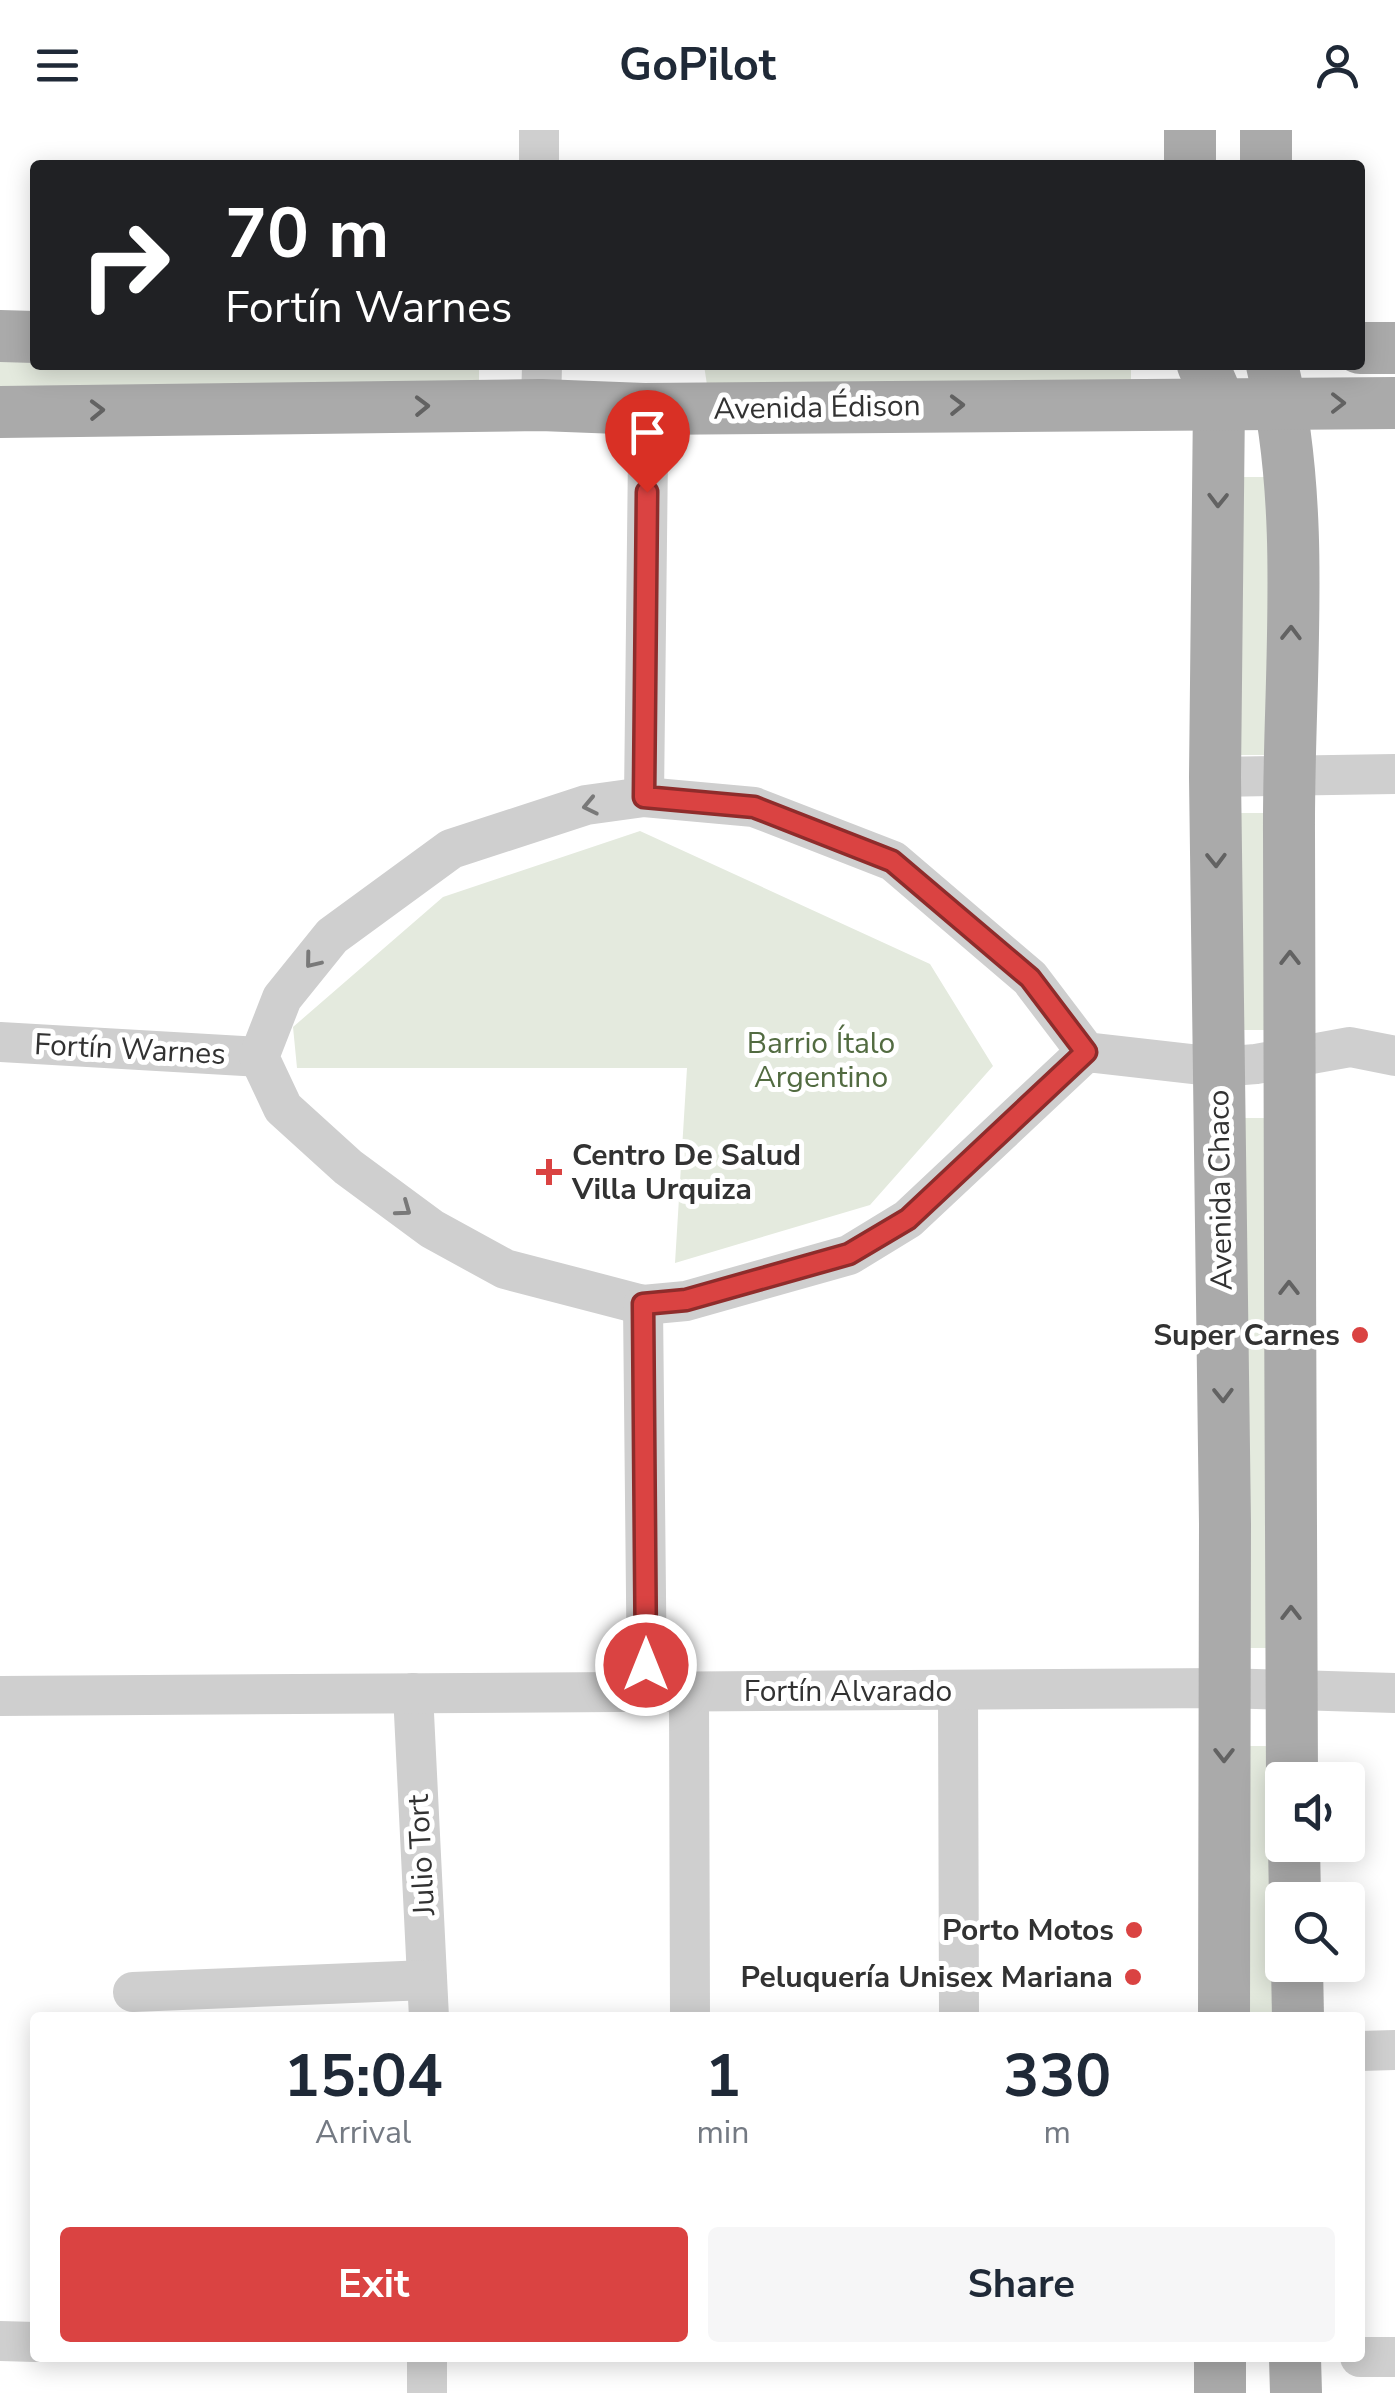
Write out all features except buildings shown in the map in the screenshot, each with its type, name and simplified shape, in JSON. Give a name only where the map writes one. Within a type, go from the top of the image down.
[{"type":"main road","points":[[1190,130],[1190,160]]},
{"type":"main road","points":[[1266,130],[1266,160]]},
{"type":"main road","points":[[0,336],[30,337]]},
{"type":"main road","points":[[1365,348],[1395,348]]},
{"type":"main road","name":"Avenida Édison","points":[[0,412],[542,385],[644,409],[1211,384],[1277,384],[1395,403]]},
{"type":"main road","name":"Avenida Chaco","points":[[1211,384],[1224,2012]]},
{"type":"main road","points":[[1277,384],[1293,490],[1289,776],[1292,1762]]},
{"type":"main road","points":[[1297,1982],[1298,2012]]},
{"type":"main road","points":[[1220,2362],[1220,2393]]},
{"type":"main road","points":[[1296,2362],[1296,2393]]},
{"type":"street","points":[[538,130],[539,160]]},
{"type":"street","points":[[644,409],[648,454],[644,797]]},
{"type":"street","points":[[1215,777],[1395,774]]},
{"type":"street","name":"Fortín Warnes","points":[[644,797],[754,807],[892,861],[1030,978],[1086,1052],[908,1219],[849,1254],[686,1300],[643,1304],[505,1269],[432,1229],[348,1168],[284,1108],[259,1057],[282,998],[332,936],[450,850],[586,806],[644,797]]},
{"type":"street","name":"Fortín Warnes","points":[[0,1042],[259,1057]]},
{"type":"street","points":[[1086,1052],[1218,1067],[1350,1047],[1395,1056]]},
{"type":"street","points":[[643,1304],[646,1692]]},
{"type":"street","name":"Fortín Alvarado","points":[[0,1696],[1224,1688],[1395,1693]]},
{"type":"street","points":[[958,1690],[959,2012]]},
{"type":"street","points":[[689,1692],[690,2012]]},
{"type":"street","name":"Julio Tort","points":[[412,1694],[428,1999]]},
{"type":"street","points":[[133,1992],[428,1999]]},
{"type":"street","points":[[1365,2051],[1395,2050]]},
{"type":"street","points":[[0,2341],[30,2342]]},
{"type":"street","points":[[1365,2356],[1395,2356]]},
{"type":"street","points":[[427,2362],[427,2393]]},
{"type":"green space","points":[[0,360],[30,360],[30,370],[479,370],[479,386],[0,390]]},
{"type":"green space","points":[[705,370],[1131,370],[1131,384],[707,385]]},
{"type":"green space","points":[[1242,477],[1276,477],[1274,755],[1240,755]]},
{"type":"green space","points":[[1236,813],[1271,813],[1273,1030],[1239,1030]]},
{"type":"green space","name":"Barrio Ítalo Argentino","points":[[640,831],[930,964],[993,1066],[870,1205],[675,1263],[687,1068],[297,1068],[293,1027],[443,897]]},
{"type":"green space","points":[[1243,1118],[1277,1118],[1275,1648],[1241,1648]]},
{"type":"green space","points":[[1240,1746],[1274,1746],[1274,1762],[1265,1762],[1265,1862],[1273,1862],[1273,1882],[1265,1882],[1265,1982],[1272,1982],[1272,2012],[1239,2012]]},
{"type":"place","name":"Centro De Salud Villa Urquiza","points":[[549,1172]]},
{"type":"place","name":"Super Carnes","points":[[1360,1335]]},
{"type":"place","name":"Porto Motos","points":[[1134,1930]]},
{"type":"place","name":"Peluquería Unisex Mariana","points":[[1133,1977]]},
{"type":"route","points":[[646,1665],[643,1304],[686,1300],[849,1254],[908,1219],[1086,1052],[1030,978],[892,861],[754,807],[644,797],[647,492]]}]
